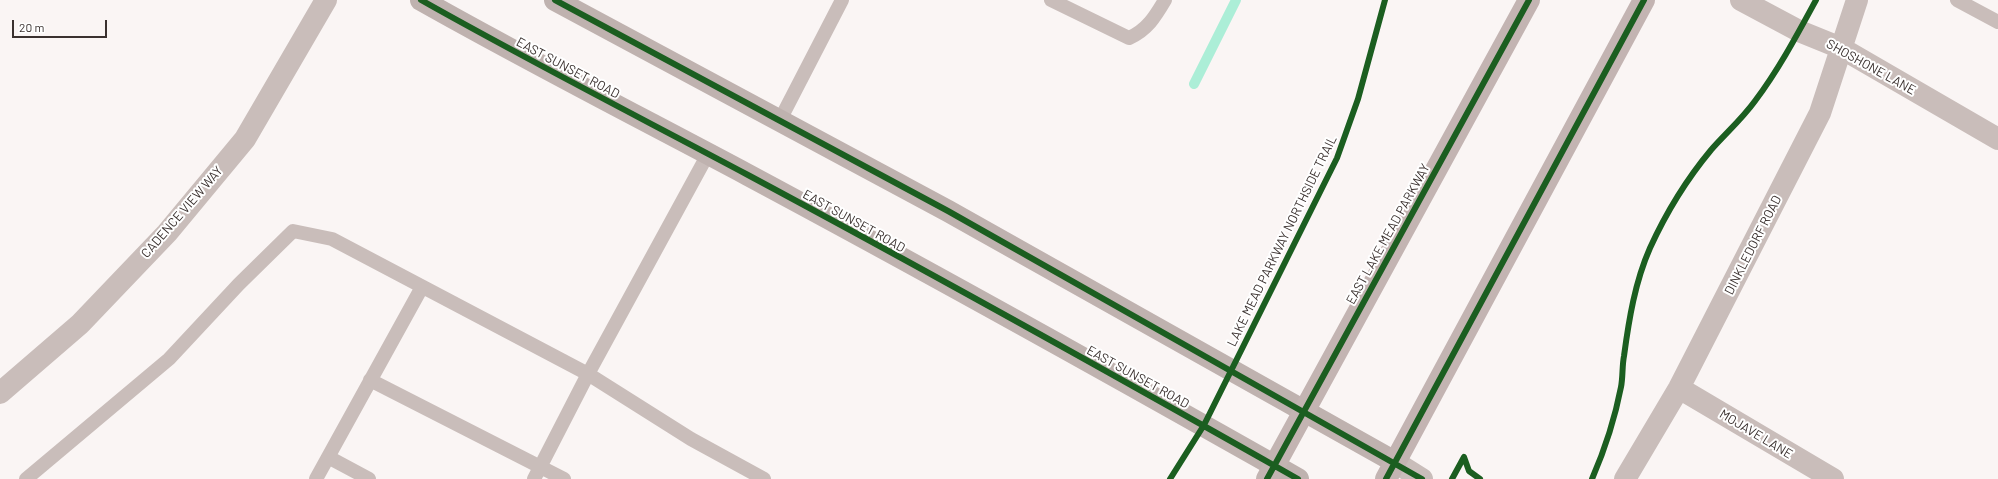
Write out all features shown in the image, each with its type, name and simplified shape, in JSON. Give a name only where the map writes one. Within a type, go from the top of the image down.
[{"type":"main road","name":"EAST SUNSET ROAD","points":[[421,0],[514,53],[708,154],[1271,472],[1298,479]]},
{"type":"main road","points":[[555,0],[948,211],[1304,412],[1391,471],[1644,0]]},
{"type":"main road","name":"EAST LAKE MEAD PARKWAY","points":[[1271,472],[1529,0]]},
{"type":"street","name":"CADENCE VIEW WAY","points":[[0,393],[80,324],[167,233],[245,139],[326,0]]},
{"type":"street","name":"SHOSHONE LANE","points":[[1741,0],[1799,31],[1841,48],[1998,139]]},
{"type":"street","name":"DINKLEDORF ROAD","points":[[1626,479],[1679,388],[1820,113],[1857,0]]},
{"type":"street","name":"MOJAVE LANE","points":[[1679,388],[1833,479]]},
{"type":"street","points":[[1391,471],[1422,479]]},
{"type":"lane","points":[[780,120],[842,0]]},
{"type":"lane","points":[[1051,0],[1129,38],[1139,33],[1154,19],[1165,0]]},
{"type":"lane","points":[[1957,0],[1998,22]]},
{"type":"lane","points":[[534,479],[588,374],[708,154]]},
{"type":"lane","points":[[26,479],[169,359],[239,284],[293,231],[332,240],[422,286],[588,374],[691,439],[764,479]]},
{"type":"lane","points":[[316,479],[422,286]]},
{"type":"lane","points":[[370,380],[564,479]]},
{"type":"lane","points":[[328,457],[369,479]]},
{"type":"waterway","points":[[1194,84],[1236,0]]},
{"type":"cycle path","points":[[421,0],[543,67],[748,175],[886,250],[1298,479]]},
{"type":"cycle path","points":[[555,0],[948,211],[1422,479]]},
{"type":"cycle path","name":"LAKE MEAD PARKWAY NORTHSIDE TRAIL","points":[[1170,479],[1204,425],[1337,158],[1358,99],[1385,0]]},
{"type":"cycle path","points":[[1267,479],[1529,0]]},
{"type":"cycle path","points":[[1386,479],[1644,0]]},
{"type":"cycle path","points":[[1592,479],[1613,422],[1622,383],[1623,360],[1633,301],[1640,274],[1650,248],[1663,222],[1693,173],[1711,150],[1750,108],[1764,89],[1816,0]]},
{"type":"cycle path","points":[[1452,479],[1464,457],[1469,471],[1480,479]]}]
